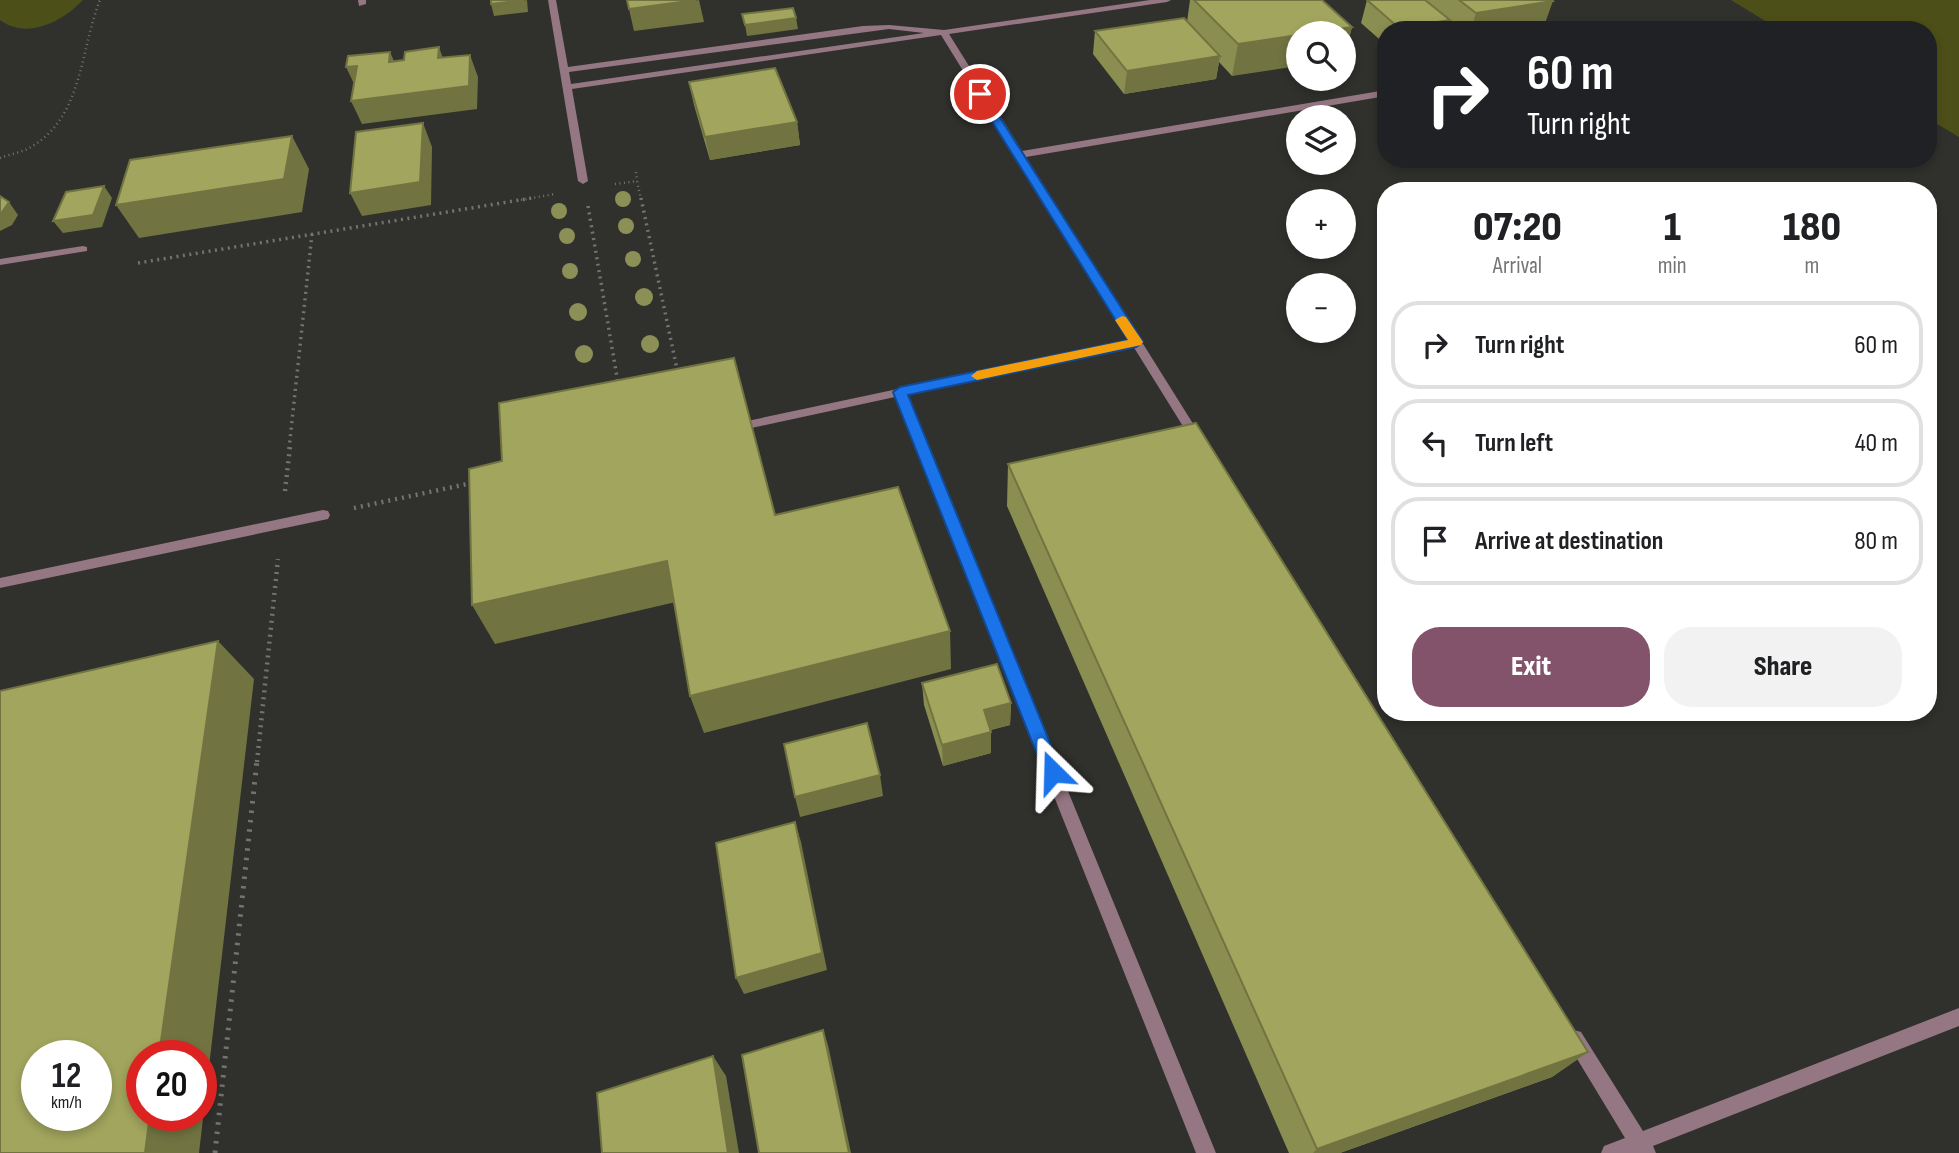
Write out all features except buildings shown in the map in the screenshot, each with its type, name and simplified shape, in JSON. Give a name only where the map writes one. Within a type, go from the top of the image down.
[{"type":"lane","points":[[552,0],[584,185]]},
{"type":"lane","points":[[568,87],[1167,0]]},
{"type":"lane","points":[[564,70],[863,29],[889,27],[943,32]]},
{"type":"lane","points":[[943,32],[1202,448]]},
{"type":"lane","points":[[1018,155],[1377,95]]},
{"type":"lane","points":[[0,262],[83,249]]},
{"type":"lane","points":[[718,431],[1136,342]]},
{"type":"lane","points":[[900,392],[1206,1153]]},
{"type":"lane","points":[[0,583],[323,515]]},
{"type":"lane","points":[[1611,1153],[1643,1147],[1959,1017]]},
{"type":"lane","points":[[1565,1024],[1643,1147]]},
{"type":"path","points":[[0,158],[30,147],[58,127],[73,101],[82,66],[83,45],[100,0]]},
{"type":"path","points":[[636,172],[680,384]]},
{"type":"path","points":[[138,263],[584,185],[637,181]]},
{"type":"path","points":[[584,185],[620,395]]},
{"type":"path","points":[[215,1153],[312,234]]},
{"type":"path","points":[[323,515],[483,481]]},
{"type":"shaded area","points":[[0,0],[83,0],[65,15],[44,26],[21,28],[0,20]]},
{"type":"shaded area","points":[[1731,0],[1959,0],[1959,137],[1937,124],[1937,21],[1765,21]]},
{"type":"slow traffic","points":[[977,376],[1136,342],[1122,320]]},
{"type":"route","points":[[980,94],[1136,342],[900,392],[1053,772]]}]
